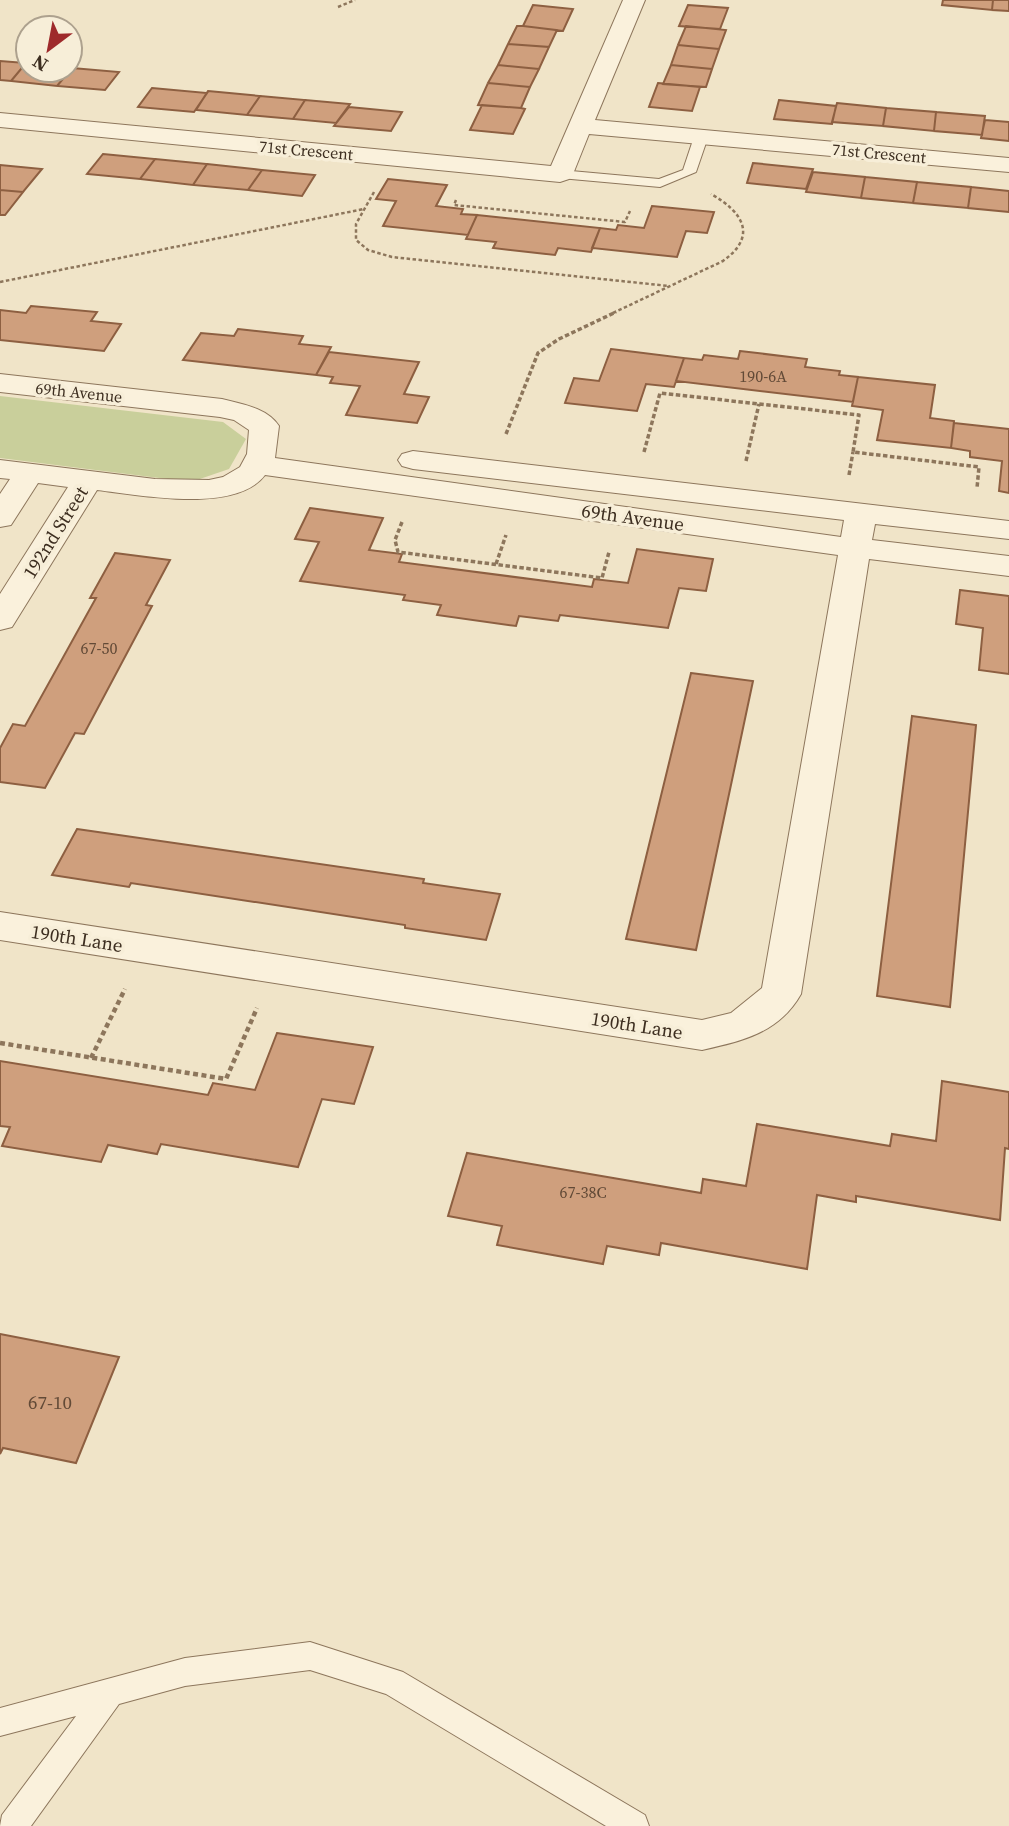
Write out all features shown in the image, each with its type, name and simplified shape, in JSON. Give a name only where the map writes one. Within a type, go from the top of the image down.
[{"type":"street","points":[[560,174],[634,0]]},
{"type":"street","name":"71st Crescent","points":[[0,120],[560,174]]},
{"type":"street","name":"71st Crescent","points":[[581,126],[1009,165]]},
{"type":"street","name":"69th Avenue","points":[[0,383],[222,408],[244,414],[264,426],[262,454],[858,531],[1009,566]]},
{"type":"street","points":[[0,518],[14,471],[187,492],[223,488],[245,479],[262,454]]},
{"type":"street","name":"192nd Street","points":[[0,620],[88,480]]},
{"type":"street","name":"69th Avenue","points":[[858,531],[1009,530]]},
{"type":"street","name":"190th Lane","points":[[0,926],[702,1035],[744,1025],[781,994],[858,531]]},
{"type":"lane","points":[[560,174],[660,183],[689,172],[701,136]]},
{"type":"lane","points":[[0,1722],[185,1672],[310,1656],[393,1682],[634,1826]]},
{"type":"lane","points":[[13,1826],[111,1691]]},
{"type":"path","points":[[338,7],[355,0]]},
{"type":"path","points":[[376,189],[356,224],[356,240],[368,250],[392,257],[672,286]]},
{"type":"path","points":[[505,436],[538,353],[559,339],[723,261],[740,247],[743,232],[739,217],[722,200],[710,194]]},
{"type":"path","points":[[0,282],[364,209]]},
{"type":"path","points":[[644,453],[660,393],[859,415],[853,452],[979,467],[977,493]]},
{"type":"path","points":[[744,466],[759,404]]},
{"type":"path","points":[[403,519],[395,540],[398,552],[602,578],[611,545]]},
{"type":"path","points":[[496,564],[508,532]]},
{"type":"path","points":[[92,1058],[126,986]]},
{"type":"path","points":[[0,1043],[226,1079],[258,1008]]},
{"type":"green space","points":[[0,396],[223,422],[246,439],[229,469],[191,482],[0,458]]},
{"type":"building","points":[[943,0],[993,0],[992,10],[942,5]]},
{"type":"building","points":[[993,0],[1009,0],[1009,11],[992,10]]},
{"type":"building","points":[[533,5],[573,9],[563,31],[523,26]]},
{"type":"building","points":[[688,5],[728,8],[720,29],[679,26]]},
{"type":"building","points":[[517,26],[557,30],[549,47],[508,44]]},
{"type":"building","points":[[686,26],[726,30],[719,49],[678,45]]},
{"type":"building","points":[[508,44],[549,47],[539,69],[498,65]]},
{"type":"building","points":[[678,45],[719,49],[712,69],[671,65]]},
{"type":"building","points":[[0,61],[14,62],[14,77],[11,81],[0,80]]},
{"type":"building","points":[[498,65],[539,69],[530,87],[488,83]]},
{"type":"building","points":[[671,65],[712,69],[706,87],[663,84]]},
{"type":"building","points":[[84,69],[119,72],[105,90],[57,86],[84,84]]},
{"type":"building","points":[[488,83],[530,87],[521,108],[478,105]]},
{"type":"building","points":[[658,83],[700,87],[692,111],[649,107]]},
{"type":"building","points":[[152,88],[207,93],[194,112],[138,107]]},
{"type":"building","points":[[208,91],[260,96],[247,115],[196,110]]},
{"type":"building","points":[[260,96],[305,100],[293,119],[247,115]]},
{"type":"building","points":[[305,100],[350,104],[336,123],[293,119]]},
{"type":"building","points":[[779,100],[836,106],[832,124],[774,119]]},
{"type":"building","points":[[837,103],[886,108],[883,126],[832,122]]},
{"type":"building","points":[[482,105],[525,109],[513,134],[470,130]]},
{"type":"building","points":[[349,107],[402,112],[391,131],[334,126]]},
{"type":"building","points":[[886,108],[936,112],[934,131],[883,126]]},
{"type":"building","points":[[936,112],[985,116],[982,135],[934,131]]},
{"type":"building","points":[[985,120],[1009,122],[1009,141],[981,138]]},
{"type":"building","points":[[103,154],[155,159],[140,179],[87,174]]},
{"type":"building","points":[[155,159],[207,164],[193,185],[140,179]]},
{"type":"building","points":[[753,163],[813,169],[806,189],[747,183]]},
{"type":"building","points":[[207,164],[262,170],[248,190],[193,185]]},
{"type":"building","points":[[0,165],[42,169],[23,192],[0,190]]},
{"type":"building","points":[[262,170],[315,175],[302,196],[248,190]]},
{"type":"building","points":[[813,172],[865,177],[861,198],[806,192]]},
{"type":"building","points":[[865,177],[917,182],[913,203],[861,198]]},
{"type":"building","points":[[388,179],[447,185],[436,206],[463,209],[461,214],[477,215],[468,235],[383,226],[396,201],[376,199]]},
{"type":"building","points":[[917,182],[971,187],[968,208],[913,203]]},
{"type":"building","points":[[971,187],[1009,191],[1009,212],[968,208]]},
{"type":"building","points":[[0,190],[23,192],[5,215],[0,215]]},
{"type":"building","points":[[652,206],[714,212],[707,233],[686,231],[677,257],[592,248],[600,228],[616,230],[618,225],[644,228]]},
{"type":"building","points":[[477,215],[600,228],[591,252],[558,248],[555,255],[493,248],[496,242],[466,239]]},
{"type":"building","points":[[31,306],[97,312],[91,321],[121,324],[104,351],[0,340],[0,310],[26,313]]},
{"type":"building","points":[[238,329],[303,336],[299,344],[331,347],[316,375],[183,360],[201,333],[234,336]]},
{"type":"building","points":[[611,349],[684,358],[674,387],[646,384],[637,411],[565,403],[574,378],[599,381]]},
{"type":"building","points":[[740,351],[807,359],[805,367],[840,371],[839,375],[858,377],[853,402],[676,381],[684,358],[702,360],[704,355],[738,359]]},
{"type":"building","points":[[329,352],[419,362],[404,394],[429,397],[417,423],[346,415],[360,386],[330,383],[333,377],[316,375]]},
{"type":"building","points":[[858,377],[935,385],[930,418],[954,421],[951,448],[877,440],[883,410],[852,406]]},
{"type":"building","points":[[954,423],[1009,429],[1009,493],[999,491],[1002,461],[970,457],[970,451],[951,448]]},
{"type":"building","points":[[310,508],[383,518],[369,550],[402,554],[399,562],[592,587],[594,579],[628,583],[637,549],[713,559],[706,591],[679,588],[668,628],[560,615],[558,621],[519,616],[516,626],[437,615],[441,605],[403,600],[405,595],[300,581],[319,542],[295,539]]},
{"type":"building","points":[[115,553],[170,560],[146,605],[152,606],[84,734],[75,733],[45,788],[0,782],[0,748],[13,724],[25,726],[96,598],[90,598]]},
{"type":"building","points":[[960,590],[1009,596],[1009,674],[979,670],[983,628],[956,624]]},
{"type":"building","points":[[691,673],[753,681],[696,950],[626,939]]},
{"type":"building","points":[[912,716],[976,725],[950,1007],[877,996]]},
{"type":"building","points":[[77,829],[424,879],[423,883],[500,894],[486,940],[131,883],[129,887],[52,875]]},
{"type":"building","points":[[277,1033],[373,1047],[354,1104],[322,1099],[298,1167],[161,1144],[157,1154],[108,1145],[101,1162],[2,1146],[10,1127],[0,1126],[0,1061],[208,1095],[213,1083],[255,1090]]},
{"type":"building","points":[[942,1081],[1009,1092],[1009,1149],[1005,1148],[1000,1220],[856,1196],[856,1202],[817,1195],[807,1269],[661,1243],[659,1255],[607,1246],[603,1264],[497,1245],[502,1226],[448,1216],[467,1153],[701,1193],[703,1179],[746,1186],[757,1124],[890,1146],[892,1134],[936,1141]]},
{"type":"building","points":[[0,1334],[119,1357],[76,1463],[3,1448],[0,1454]]}]
